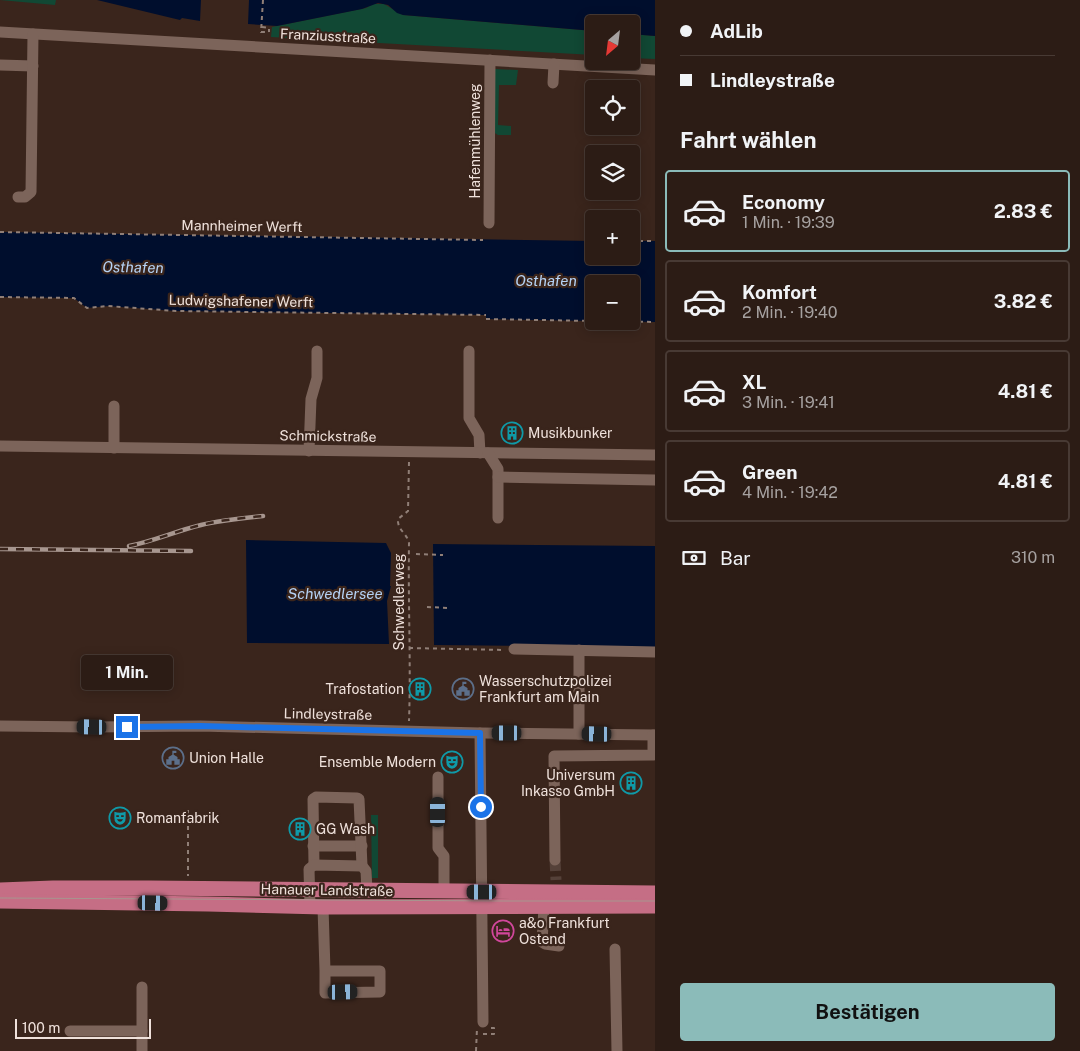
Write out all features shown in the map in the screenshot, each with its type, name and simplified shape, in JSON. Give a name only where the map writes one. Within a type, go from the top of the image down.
[{"type":"main road","name":"Hanauer Landstraße","points":[[0,902],[316,907],[482,900],[556,886],[655,893]]},
{"type":"main road","name":"Hanauer Landstraße","points":[[0,890],[90,888],[444,892],[482,900],[544,907],[655,906]]},
{"type":"street","name":"Franziusstraße","points":[[0,32],[655,70]]},
{"type":"street","points":[[18,197],[25,197],[31,192],[33,34]]},
{"type":"street","name":"Hafenmühlenweg","points":[[489,223],[490,60]]},
{"type":"street","points":[[553,83],[554,64]]},
{"type":"street","points":[[0,65],[33,66]]},
{"type":"street","points":[[469,351],[469,418],[479,435],[484,453],[498,469],[498,518]]},
{"type":"street","points":[[309,451],[310,399],[317,378],[317,352]]},
{"type":"street","points":[[114,406],[114,448]]},
{"type":"street","name":"Schmickstraße","points":[[0,446],[655,455]]},
{"type":"street","points":[[498,477],[655,480]]},
{"type":"street","points":[[514,650],[655,652]]},
{"type":"street","points":[[579,650],[579,734]]},
{"type":"street","name":"Lindleystraße","points":[[0,726],[210,726],[480,733],[654,735]]},
{"type":"street","points":[[480,733],[483,1022]]},
{"type":"street","points":[[555,860],[554,756],[653,755],[654,735]]},
{"type":"street","points":[[438,777],[438,848],[444,856],[444,892]]},
{"type":"street","points":[[314,865],[313,799],[316,797],[357,798],[359,799],[362,866],[366,872],[367,891]]},
{"type":"street","points":[[313,846],[362,846]]},
{"type":"street","points":[[325,971],[380,971],[380,992],[325,993],[325,971],[316,907],[310,890],[309,869],[314,865],[362,866]]},
{"type":"street","points":[[544,907],[542,942],[559,946]]},
{"type":"street","points":[[615,948],[617,1051]]},
{"type":"street","points":[[142,987],[142,1051]]},
{"type":"street","points":[[70,1031],[142,1031]]},
{"type":"path","points":[[261,33],[264,0]]},
{"type":"path","name":"Mannheimer Werft","points":[[0,232],[484,240]]},
{"type":"path","points":[[640,241],[655,242]]},
{"type":"path","name":"Ludwigshafener Werft","points":[[0,297],[74,298],[87,308],[108,306],[176,311],[486,315]]},
{"type":"path","points":[[486,319],[585,321]]},
{"type":"path","points":[[640,322],[655,322]]},
{"type":"path","name":"Schwedlerweg","points":[[409,452],[408,511],[398,519],[398,526],[408,538],[409,543],[408,605],[411,671],[409,731]]},
{"type":"path","points":[[416,554],[443,555]]},
{"type":"path","points":[[427,607],[449,608]]},
{"type":"path","points":[[409,648],[514,650]]},
{"type":"path","points":[[188,810],[188,881]]},
{"type":"path","points":[[476,1051],[477,1022],[483,1022]]},
{"type":"green space","points":[[0,0],[56,0],[55,5]]},
{"type":"green space","points":[[373,4],[384,4],[403,15],[585,30],[585,54],[271,37],[272,27],[366,8]]},
{"type":"green space","points":[[640,35],[655,36],[655,59],[640,58]]},
{"type":"green space","points":[[495,69],[518,70],[516,85],[499,85],[498,125],[511,126],[511,135],[498,135],[493,132]]},
{"type":"green space","points":[[371,815],[378,815],[378,878],[372,878]]},
{"type":"water","points":[[97,0],[201,0],[200,21],[182,18],[180,20]]},
{"type":"water","points":[[249,0],[655,0],[655,36],[640,35],[640,15],[585,15],[585,30],[403,15],[397,13],[388,5],[378,3],[362,9],[277,26],[248,24]]},
{"type":"water","name":"Osthafen","points":[[0,232],[585,241],[585,265],[640,265],[640,241],[655,241],[655,322],[640,322],[640,275],[585,275],[585,321],[486,319],[486,315],[176,311],[108,306],[87,308],[74,298],[0,297]]},
{"type":"water","name":"Schwedlersee","points":[[246,540],[386,543],[391,553],[391,586],[387,601],[389,644],[247,643]]},
{"type":"water","points":[[433,544],[655,546],[655,647],[434,645]]},
{"type":"tunnel","points":[[555,860],[556,880]]},
{"type":"tram line","points":[[0,898],[655,901]]},
{"type":"railway","points":[[129,546],[209,523],[263,516]]},
{"type":"railway","points":[[0,549],[191,551]]},
{"type":"place","name":"Musikbunker","points":[[512,433]]},
{"type":"place","name":"Trafostation","points":[[420,689]]},
{"type":"place","name":"Wasserschutzpolizei Frankfurt am Main","points":[[463,689]]},
{"type":"place","name":"Union Halle","points":[[173,758]]},
{"type":"place","name":"Ensemble Modern","points":[[452,762]]},
{"type":"place","name":"Universum Inkasso GmbH","points":[[631,783]]},
{"type":"place","name":"Romanfabrik","points":[[120,818]]},
{"type":"place","name":"GG Wash","points":[[300,829]]},
{"type":"place","name":"a&o Frankfurt Ostend","points":[[503,931]]},
{"type":"route","points":[[127,727],[200,726],[480,733],[481,807]]}]
